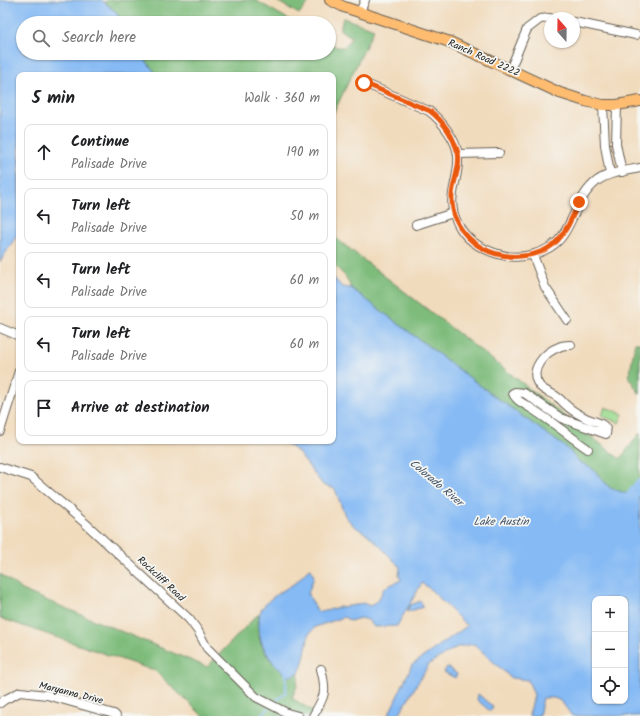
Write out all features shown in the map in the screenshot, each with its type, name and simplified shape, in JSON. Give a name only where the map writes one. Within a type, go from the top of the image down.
[{"type":"main road","name":"Ranch Road 2222","points":[[330,0],[360,12],[450,42],[560,93],[603,105],[617,106],[640,101]]},
{"type":"street","points":[[360,12],[365,0]]},
{"type":"street","points":[[510,70],[527,29],[540,19],[544,19]]},
{"type":"street","points":[[580,23],[636,35]]},
{"type":"street","points":[[364,83],[430,111],[446,128],[458,154],[452,194],[453,213],[466,236],[476,245],[487,251],[500,255],[516,257],[533,255],[556,243],[562,236],[579,202],[597,181],[610,174],[640,168]]},
{"type":"street","points":[[603,105],[605,145],[610,174]]},
{"type":"street","points":[[617,106],[616,144],[622,172]]},
{"type":"street","points":[[458,154],[499,152]]},
{"type":"street","points":[[416,225],[453,213]]},
{"type":"street","points":[[533,255],[545,287],[567,320]]},
{"type":"street","points":[[0,328],[16,335]]},
{"type":"street","points":[[571,345],[560,346],[550,351],[539,362],[536,370],[537,381],[545,391],[557,396],[568,407],[585,418],[606,427],[606,434],[561,418],[524,393],[513,393],[514,396],[520,401],[551,421],[588,449]]},
{"type":"street","points":[[0,430],[16,380]]},
{"type":"street","name":"Rockcliff Road","points":[[0,467],[31,477],[85,523],[188,619],[198,631],[207,648],[256,697],[287,713],[298,716]]},
{"type":"street","points":[[313,716],[324,698],[325,691],[321,669]]},
{"type":"street","name":"Maryanna Drive","points":[[0,703],[20,692],[47,695],[114,714],[116,716]]},
{"type":"green space","points":[[107,0],[255,0],[283,16],[118,16],[105,2]]},
{"type":"green space","points":[[275,0],[306,0],[309,2],[299,14]]},
{"type":"green space","points":[[343,18],[374,29],[336,108],[336,72],[155,72],[145,60],[336,60],[336,46],[345,47],[352,37],[340,30]]},
{"type":"green space","points":[[336,238],[620,459],[640,433],[640,498],[610,488],[593,469],[578,461],[568,449],[490,393],[351,288],[346,277],[336,267]]},
{"type":"green space","points":[[635,343],[640,343],[640,394],[629,378]]},
{"type":"green space","points":[[605,407],[623,414],[619,423],[602,416]]},
{"type":"green space","points":[[0,574],[24,591],[207,667],[259,613],[259,636],[264,650],[272,662],[289,676],[299,673],[297,686],[292,698],[320,716],[203,716],[155,671],[0,618]]},
{"type":"water","points":[[0,0],[102,0],[117,13],[118,16],[16,16],[16,60],[145,60],[155,72],[16,72],[16,237],[0,262]]},
{"type":"water","name":"Lake Austin","points":[[336,280],[342,287],[351,288],[490,393],[568,449],[578,461],[593,469],[610,488],[640,498],[640,716],[572,716],[557,699],[543,698],[539,716],[529,716],[534,695],[528,680],[511,678],[474,644],[457,647],[429,664],[398,716],[388,716],[412,665],[467,626],[422,583],[397,626],[374,627],[368,620],[360,618],[350,621],[344,617],[315,627],[309,634],[303,663],[299,673],[289,677],[282,672],[266,653],[260,638],[260,613],[262,608],[270,599],[295,583],[311,569],[314,577],[308,594],[318,612],[363,603],[370,606],[379,599],[384,588],[401,580],[399,575],[400,567],[380,546],[367,534],[354,526],[345,516],[335,489],[323,485],[297,451],[286,444],[336,444]]},
{"type":"water","points":[[421,601],[423,607],[407,612],[410,605]]},
{"type":"water","points":[[447,667],[457,674],[455,678],[444,672]]},
{"type":"water","points":[[478,694],[493,707],[490,711],[477,700]]},
{"type":"waterway","points":[[623,508],[640,485]]},
{"type":"waterway","points":[[274,703],[286,692],[286,672]]},
{"type":"waterway","points":[[260,716],[270,707]]},
{"type":"route","points":[[364,83],[430,111],[446,128],[458,154],[452,194],[453,213],[466,236],[476,245],[487,251],[500,255],[516,257],[533,255],[556,243],[568,227],[579,202]]},
{"type":"water label","name":"Colorado River","points":[[436,483]]}]
